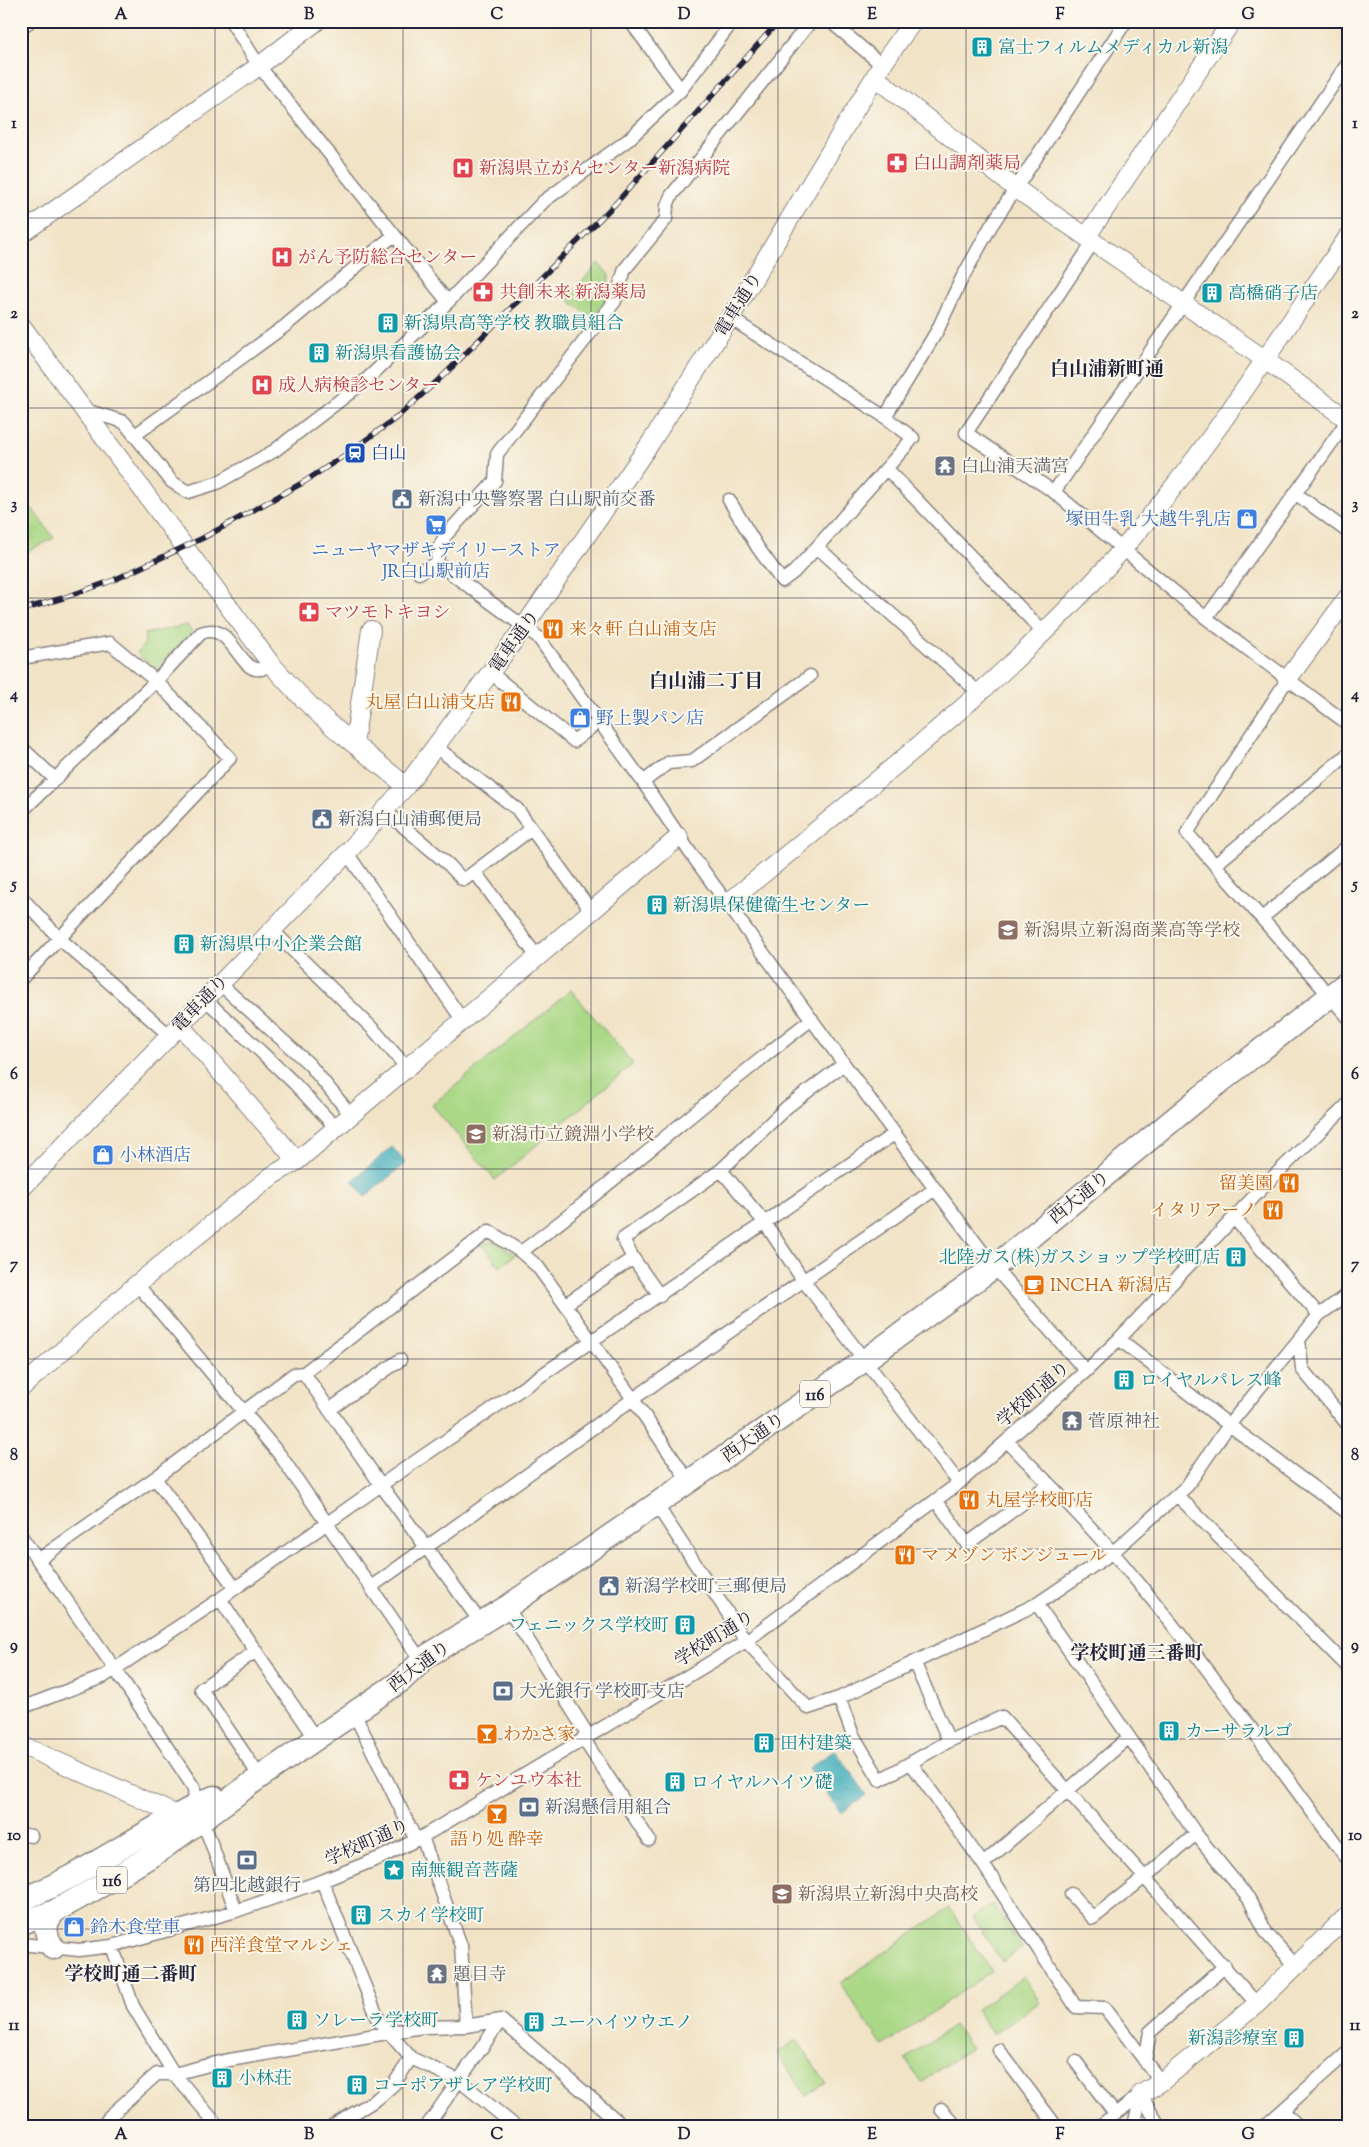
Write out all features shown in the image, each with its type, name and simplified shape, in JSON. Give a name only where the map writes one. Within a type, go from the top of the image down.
[{"type":"highway","name":"西大通り","points":[[21,1900],[75,1875],[260,1777],[402,1680],[427,1656],[507,1607],[689,1482],[865,1360],[994,1267],[1197,1100],[1348,982]]},
{"type":"highway","name":"西大通り","points":[[21,1923],[55,1911],[130,1869],[162,1848],[189,1815]]},
{"type":"highway","points":[[53,1948],[46,1930],[47,1920],[55,1911]]},
{"type":"street","points":[[21,28],[30,21]]},
{"type":"street","points":[[231,21],[259,66],[448,302]]},
{"type":"street","points":[[21,234],[259,66],[317,21]]},
{"type":"street","points":[[630,21],[681,90]]},
{"type":"street","points":[[84,410],[124,422],[172,482],[188,492],[217,483],[274,451],[365,381],[448,302],[544,201],[628,140],[681,90],[733,21]]},
{"type":"street","points":[[437,563],[439,548],[445,536],[495,481],[496,454],[615,301],[625,269],[666,219],[667,206],[672,196],[811,21]]},
{"type":"street","points":[[830,21],[879,72],[1015,188],[1184,303],[1348,420],[1206,618]]},
{"type":"street","name":"電車通り","points":[[21,1189],[204,998],[347,853],[406,786],[436,747],[524,627],[651,442],[730,318],[879,72],[913,21]]},
{"type":"street","points":[[885,417],[937,331],[961,280],[1015,188],[1126,21]]},
{"type":"street","points":[[1232,21],[966,433],[1054,492],[1206,618],[1348,724]]},
{"type":"street","points":[[1054,492],[1348,63]]},
{"type":"street","points":[[135,435],[285,326],[394,235]]},
{"type":"street","points":[[728,903],[915,748],[1044,633],[1123,549],[1198,456],[1348,237]]},
{"type":"street","points":[[729,500],[758,548],[782,581],[794,572],[818,547],[912,438],[885,417],[730,318]]},
{"type":"street","points":[[21,325],[271,664],[303,700],[324,720],[406,786]]},
{"type":"street","points":[[887,469],[1044,633]]},
{"type":"street","points":[[1295,493],[1348,532]]},
{"type":"street","points":[[818,547],[978,692]]},
{"type":"street","points":[[418,573],[437,563]]},
{"type":"street","points":[[437,563],[538,637],[643,782],[679,838],[935,1189],[994,1267],[1086,1371]]},
{"type":"street","points":[[1348,597],[1288,680],[1187,833],[1348,1017]]},
{"type":"street","points":[[354,744],[371,630]]},
{"type":"street","points":[[21,812],[156,681],[201,634],[206,632],[226,637],[247,664],[254,669],[261,669],[271,664]]},
{"type":"street","points":[[21,658],[110,644],[156,681],[230,758],[21,978]]},
{"type":"street","points":[[491,673],[574,741],[599,721]]},
{"type":"street","points":[[643,782],[668,763],[692,761],[810,676]]},
{"type":"street","points":[[21,747],[56,779]]},
{"type":"street","points":[[436,747],[517,809],[530,830],[592,912]]},
{"type":"street","points":[[1215,865],[1348,754]]},
{"type":"street","points":[[385,810],[465,880],[530,830]]},
{"type":"street","points":[[21,1388],[137,1284],[273,1175],[297,1161],[679,838]]},
{"type":"street","points":[[1262,918],[1348,846]]},
{"type":"street","points":[[347,853],[463,1021]]},
{"type":"street","points":[[475,872],[538,958]]},
{"type":"street","points":[[21,896],[60,939],[174,1030],[297,1161]]},
{"type":"street","points":[[272,930],[374,1030],[407,1068]]},
{"type":"street","points":[[219,983],[309,1064],[351,1115]]},
{"type":"street","points":[[204,998],[293,1082],[336,1128]]},
{"type":"street","points":[[521,1252],[568,1216],[754,1063],[812,1019]]},
{"type":"street","points":[[660,1296],[633,1258],[623,1239],[720,1170],[787,1107],[844,1064]]},
{"type":"street","name":"学校町通り","points":[[21,1944],[78,1950],[112,1946],[236,1910],[322,1881],[382,1857],[419,1838],[746,1641],[959,1482],[1086,1371],[1234,1218],[1348,1104]]},
{"type":"street","points":[[21,1708],[103,1677],[220,1599],[381,1485],[660,1296],[894,1134]]},
{"type":"street","points":[[720,1170],[764,1223],[803,1280],[959,1482]]},
{"type":"street","points":[[372,1587],[633,1399],[935,1189]]},
{"type":"street","points":[[1234,1218],[1319,1315]]},
{"type":"street","points":[[38,1560],[155,1478],[294,1374],[304,1373],[489,1230],[521,1252],[538,1267],[593,1341],[689,1482]]},
{"type":"street","points":[[566,1304],[633,1258]]},
{"type":"street","points":[[137,1284],[246,1411],[280,1455],[422,1662]]},
{"type":"street","points":[[656,1504],[746,1641],[808,1708],[839,1698],[915,1664],[1037,1604],[1112,1553],[1187,1486],[1228,1425],[1319,1315],[1348,1294]]},
{"type":"street","points":[[1119,1338],[1228,1425],[1348,1512]]},
{"type":"street","points":[[1299,1339],[1302,1369],[1348,1425]]},
{"type":"street","points":[[329,1410],[400,1360]]},
{"type":"street","points":[[304,1373],[381,1485],[481,1623]]},
{"type":"street","points":[[1007,1441],[1130,1573],[1195,1654],[1348,1860]]},
{"type":"street","points":[[155,1478],[235,1588]]},
{"type":"street","points":[[936,1500],[967,1544],[1049,1484]]},
{"type":"street","points":[[1177,1495],[1348,1666]]},
{"type":"street","points":[[21,1536],[115,1669],[194,1788],[189,1815]]},
{"type":"street","points":[[220,1599],[316,1739]]},
{"type":"street","points":[[1037,1604],[1196,1834],[1249,1899],[1266,1934],[1296,1966]]},
{"type":"street","points":[[507,1607],[649,1840]]},
{"type":"street","points":[[256,1651],[201,1689],[260,1777]]},
{"type":"street","points":[[915,1664],[949,1741]]},
{"type":"street","points":[[839,1698],[852,1734],[880,1780],[949,1741],[1002,1717],[1257,2004]]},
{"type":"street","points":[[354,1712],[419,1838],[461,1946],[466,2026]]},
{"type":"street","points":[[983,1864],[1129,1737]]},
{"type":"street","points":[[21,1745],[189,1815],[208,1832],[236,1910]]},
{"type":"street","points":[[911,1762],[983,1864],[1076,2007],[1105,2008],[1161,2082]]},
{"type":"street","points":[[1071,1894],[1093,1918],[1145,1878],[1196,1834]]},
{"type":"street","points":[[322,1881],[379,2021],[387,2032],[397,2040],[411,2058],[460,2081],[515,2126]]},
{"type":"street","points":[[1100,2126],[1141,2094],[1161,2082],[1257,2004],[1348,1916]]},
{"type":"street","points":[[112,1946],[133,2006],[174,2074],[218,2126]]},
{"type":"street","points":[[1145,2061],[1150,2032],[1225,1966]]},
{"type":"street","points":[[104,2126],[110,2116],[157,2074],[174,2074],[224,2061],[387,2032],[422,2027],[466,2026],[501,2020]]},
{"type":"street","points":[[427,2126],[501,2020]]},
{"type":"street","points":[[501,2020],[623,2126]]},
{"type":"street","points":[[999,2050],[1056,2126]]},
{"type":"street","points":[[1265,2126],[1348,2052]]},
{"type":"street","points":[[333,2126],[377,2099],[394,2084],[411,2058]]},
{"type":"street","points":[[1076,2062],[1115,2114]]},
{"type":"street","points":[[1134,2126],[1141,2094]]},
{"type":"street","points":[[1141,2094],[1160,2126]]},
{"type":"street","points":[[941,2109],[956,2126]]},
{"type":"street","points":[[1284,2111],[1298,2126]]},
{"type":"green space","points":[[598,263],[609,275],[607,300],[592,318],[567,299]]},
{"type":"green space","points":[[21,494],[54,538],[21,555]]},
{"type":"green space","points":[[187,625],[192,632],[154,670],[137,653],[145,643],[144,634]]},
{"type":"green space","points":[[571,990],[633,1064],[495,1180],[432,1105]]},
{"type":"green space","points":[[494,1241],[515,1255],[500,1267],[482,1244]]},
{"type":"green space","points":[[993,1904],[1022,1948],[1002,1962],[973,1917]]},
{"type":"green space","points":[[949,1908],[992,1971],[883,2046],[840,1983]]},
{"type":"green space","points":[[1023,1977],[1040,2002],[993,2034],[976,2010]]},
{"type":"green space","points":[[954,2025],[971,2048],[921,2082],[905,2059]]},
{"type":"green space","points":[[797,2040],[826,2083],[806,2096],[777,2053]]},
{"type":"water","points":[[392,1147],[406,1163],[365,1197],[352,1181]]},
{"type":"water","points":[[835,1750],[867,1795],[841,1813],[809,1768]]},
{"type":"railway","points":[[21,610],[114,580],[203,538],[304,482],[396,418],[445,374],[616,203],[779,21]]},
{"type":"place","name":"富士フィルムメディカル新潟","points":[[982,47]]},
{"type":"place","name":"白山調剤薬局","points":[[897,163]]},
{"type":"place","name":"新潟県立がんセンター新潟病院","points":[[463,168]]},
{"type":"place","name":"がん予防総合センター","points":[[282,257]]},
{"type":"place","name":"共創未来 新潟薬局","points":[[483,292]]},
{"type":"place","name":"高橋硝子店","points":[[1212,293]]},
{"type":"place","name":"新潟県高等学校 教職員組合","points":[[388,323]]},
{"type":"place","name":"新潟県看護協会","points":[[319,353]]},
{"type":"place","name":"成人病検診センター","points":[[262,385]]},
{"type":"place","name":"白山","points":[[355,453]]},
{"type":"place","name":"白山浦天満宮","points":[[945,466]]},
{"type":"place","name":"新潟中央警察署 白山駅前交番","points":[[402,499]]},
{"type":"place","name":"塚田牛乳 大越牛乳店","points":[[1247,519]]},
{"type":"place","name":"ニューヤマザキデイリーストア JR白山駅前店","points":[[436,525]]},
{"type":"place","name":"マツモトキヨシ","points":[[309,612]]},
{"type":"place","name":"来々軒 白山浦支店","points":[[553,629]]},
{"type":"place","name":"丸屋 白山浦支店","points":[[511,702]]},
{"type":"place","name":"野上製パン店","points":[[580,718]]},
{"type":"place","name":"新潟白山浦郵便局","points":[[322,819]]},
{"type":"place","name":"新潟県保健衛生センター","points":[[657,905]]},
{"type":"place","name":"新潟県立新潟商業高等学校","points":[[1008,930]]},
{"type":"place","name":"新潟県中小企業会館","points":[[184,944]]},
{"type":"place","name":"新潟市立鏡淵小学校","points":[[476,1134]]},
{"type":"place","name":"小林酒店","points":[[103,1155]]},
{"type":"place","name":"留美園","points":[[1289,1183]]},
{"type":"place","name":"イタリアーノ","points":[[1273,1210]]},
{"type":"place","name":"北陸ガス(株)ガスショップ学校町店","points":[[1236,1257]]},
{"type":"place","name":"INCHA 新潟店","points":[[1034,1285]]},
{"type":"place","name":"ロイヤルパレス峰","points":[[1124,1380]]},
{"type":"place","name":"菅原神社","points":[[1072,1421]]},
{"type":"place","name":"丸屋学校町店","points":[[969,1500]]},
{"type":"place","name":"マ メゾン ボンジュール","points":[[905,1555]]},
{"type":"place","name":"新潟学校町三郵便局","points":[[609,1586]]},
{"type":"place","name":"フェニックス学校町","points":[[685,1625]]},
{"type":"place","name":"大光銀行 学校町支店","points":[[503,1691]]},
{"type":"place","name":"カーサラルゴ","points":[[1169,1731]]},
{"type":"place","name":"わかさ家","points":[[487,1734]]},
{"type":"place","name":"田村建築","points":[[764,1743]]},
{"type":"place","name":"ケンユウ本社","points":[[459,1780]]},
{"type":"place","name":"ロイヤルハイツ礎","points":[[675,1782]]},
{"type":"place","name":"新潟懸信用組合","points":[[529,1807]]},
{"type":"place","name":"語り処 酔幸","points":[[497,1814]]},
{"type":"place","name":"第四北越銀行","points":[[247,1860]]},
{"type":"place","name":"南無観音菩薩","points":[[394,1870]]},
{"type":"place","name":"新潟県立新潟中央高校","points":[[782,1894]]},
{"type":"place","name":"スカイ学校町","points":[[361,1915]]},
{"type":"place","name":"鈴木食堂車","points":[[74,1927]]},
{"type":"place","name":"西洋食堂マルシェ","points":[[194,1945]]},
{"type":"place","name":"題目寺","points":[[437,1974]]},
{"type":"place","name":"ソレーラ学校町","points":[[297,2020]]},
{"type":"place","name":"ユーハイツウエノ","points":[[534,2022]]},
{"type":"place","name":"新潟診療室","points":[[1294,2038]]},
{"type":"place","name":"小林荘","points":[[222,2078]]},
{"type":"place","name":"コーポアザレア学校町","points":[[357,2085]]},
{"type":"district","name":"白山浦新町通","points":[[1107,368]]},
{"type":"district","name":"白山浦二丁目","points":[[706,680]]},
{"type":"district","name":"学校町通三番町","points":[[1137,1652]]},
{"type":"district","name":"学校町通二番町","points":[[131,1973]]}]
